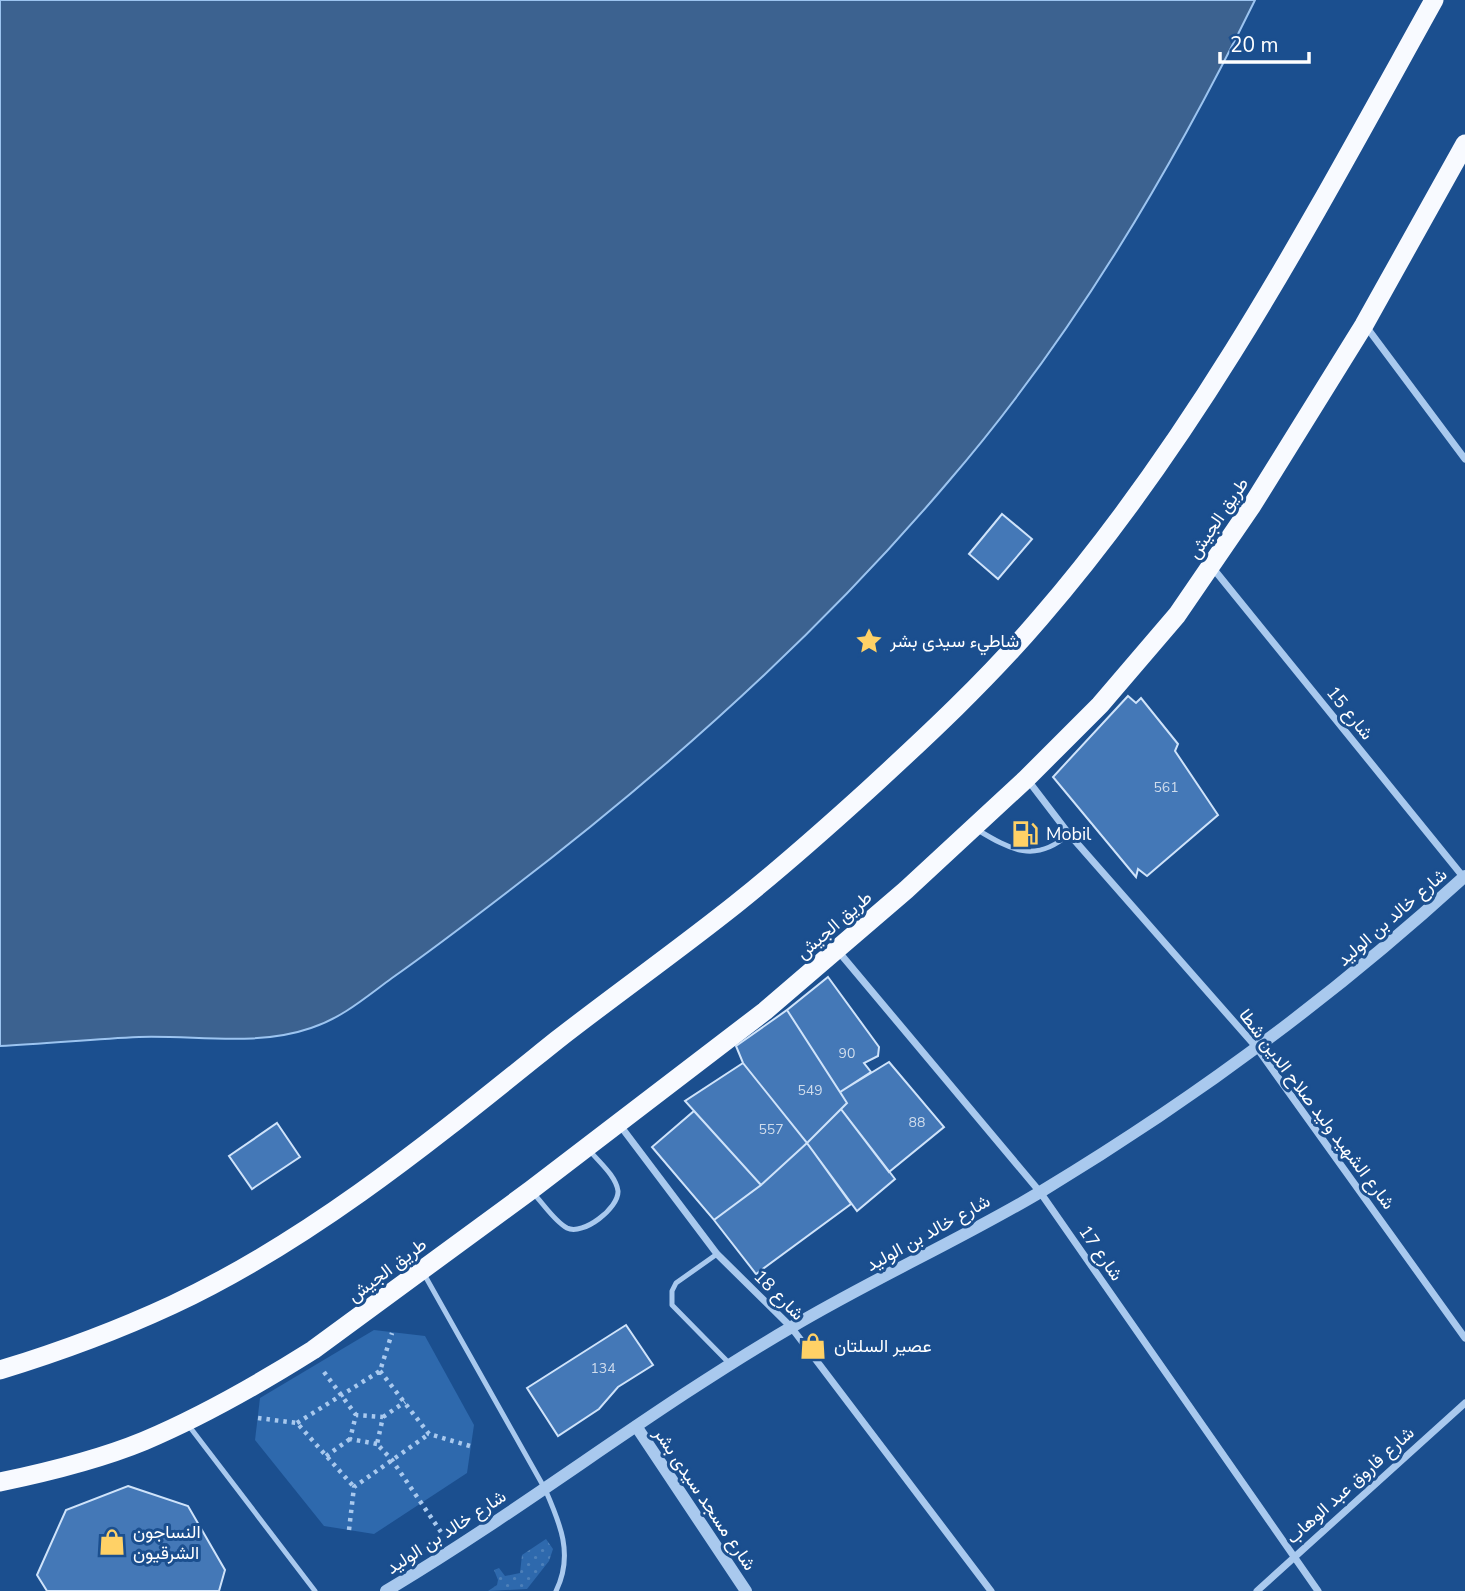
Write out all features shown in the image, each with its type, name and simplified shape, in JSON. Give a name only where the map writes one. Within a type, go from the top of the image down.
[{"type":"highway","points":[[0,1370],[111,1332],[175,1304],[236,1272],[295,1236],[414,1153],[607,1001],[734,906],[796,855],[921,742],[1037,622],[1094,554],[1147,483],[1289,261],[1434,0]]},
{"type":"highway","name":"طريق الجيش","points":[[0,1482],[90,1460],[144,1441],[256,1386],[313,1350],[531,1190],[744,1028],[838,950],[974,828],[1100,705],[1177,615],[1290,447],[1364,325],[1465,144]]},
{"type":"street","points":[[1364,325],[1465,459]]},
{"type":"street","name":"شارع 15","points":[[1211,566],[1464,878]]},
{"type":"street","name":"شارع الشهيد وليد صلاح الدين شطا","points":[[1026,779],[1069,834],[1257,1048],[1465,1338]]},
{"type":"street","name":"شارع خالد بن الوليد","points":[[386,1591],[453,1550],[636,1426],[791,1327],[1040,1192],[1141,1129],[1257,1048],[1354,973],[1464,878]]},
{"type":"street","name":"شارع 17","points":[[838,950],[1040,1192],[1318,1591]]},
{"type":"street","name":"شارع 18","points":[[618,1124],[717,1254],[791,1327],[991,1591]]},
{"type":"street","name":"شارع فاروق عبد الوهاب","points":[[1257,1591],[1465,1403]]},
{"type":"street","name":"شارع مسجد سيدى بشر","points":[[636,1426],[746,1591]]},
{"type":"lane","points":[[974,828],[1020,852],[1050,848],[1069,834]]},
{"type":"lane","points":[[531,1190],[565,1227],[578,1230],[585,1228],[613,1206],[618,1194],[615,1181],[587,1147]]},
{"type":"lane","points":[[717,1254],[676,1283],[672,1291],[672,1305],[731,1365]]},
{"type":"lane","points":[[421,1269],[545,1489],[560,1523],[566,1552],[556,1591]]},
{"type":"lane","points":[[185,1420],[314,1591]]},
{"type":"path","points":[[258,1418],[297,1423],[380,1371],[392,1332]]},
{"type":"path","points":[[317,1362],[356,1415],[383,1417],[405,1402]]},
{"type":"path","points":[[380,1371],[429,1434],[470,1446]]},
{"type":"path","points":[[326,1456],[350,1439],[356,1415]]},
{"type":"path","points":[[377,1444],[383,1417]]},
{"type":"path","points":[[297,1423],[355,1487]]},
{"type":"path","points":[[349,1530],[355,1487],[429,1434]]},
{"type":"path","points":[[350,1439],[377,1444],[392,1460],[453,1550]]},
{"type":"shaded area","points":[[0,0],[1255,0],[1189,127],[1117,251],[1037,370],[994,427],[848,593],[740,698],[627,797],[437,946],[353,1006],[322,1024],[290,1034],[247,1039],[139,1037],[0,1046]]},
{"type":"shaded area","points":[[374,1330],[425,1336],[474,1425],[467,1473],[374,1534],[324,1526],[255,1440],[260,1398]]},
{"type":"shaded area","points":[[546,1539],[553,1549],[549,1561],[527,1589],[488,1591],[497,1585],[494,1570],[499,1568],[505,1576],[520,1573],[522,1555]]},
{"type":"building","points":[[1002,514],[1032,539],[998,579],[969,554]]},
{"type":"building","points":[[1128,696],[1136,703],[1141,698],[1178,744],[1175,751],[1218,815],[1147,876],[1138,869],[1136,877],[1053,777]]},
{"type":"building","points":[[828,977],[879,1047],[878,1056],[864,1063],[871,1072],[840,1092],[787,1010]]},
{"type":"building","points":[[787,1010],[847,1103],[807,1143],[743,1063],[736,1046]]},
{"type":"building","points":[[889,1062],[944,1127],[889,1172],[841,1109],[847,1103],[840,1092]]},
{"type":"building","points":[[743,1063],[807,1143],[761,1185],[685,1101]]},
{"type":"building","points":[[841,1109],[895,1179],[857,1211],[807,1143]]},
{"type":"building","points":[[694,1111],[761,1185],[714,1220],[652,1147]]},
{"type":"building","points":[[277,1123],[300,1157],[252,1189],[229,1156]]},
{"type":"building","points":[[807,1143],[851,1204],[756,1274],[714,1220],[761,1185]]},
{"type":"building","points":[[626,1325],[653,1365],[618,1387],[599,1409],[558,1436],[527,1388]]},
{"type":"building","points":[[128,1486],[188,1506],[225,1570],[219,1591],[47,1591],[37,1575],[66,1510]]},
{"type":"place","name":"شاطيء سيدى بشر","points":[[869,641]]},
{"type":"place","name":"Mobil","points":[[1025,834]]},
{"type":"place","name":"عصير السلتان","points":[[813,1346]]},
{"type":"place","name":"النساجون الشرقيون","points":[[112,1542]]}]
